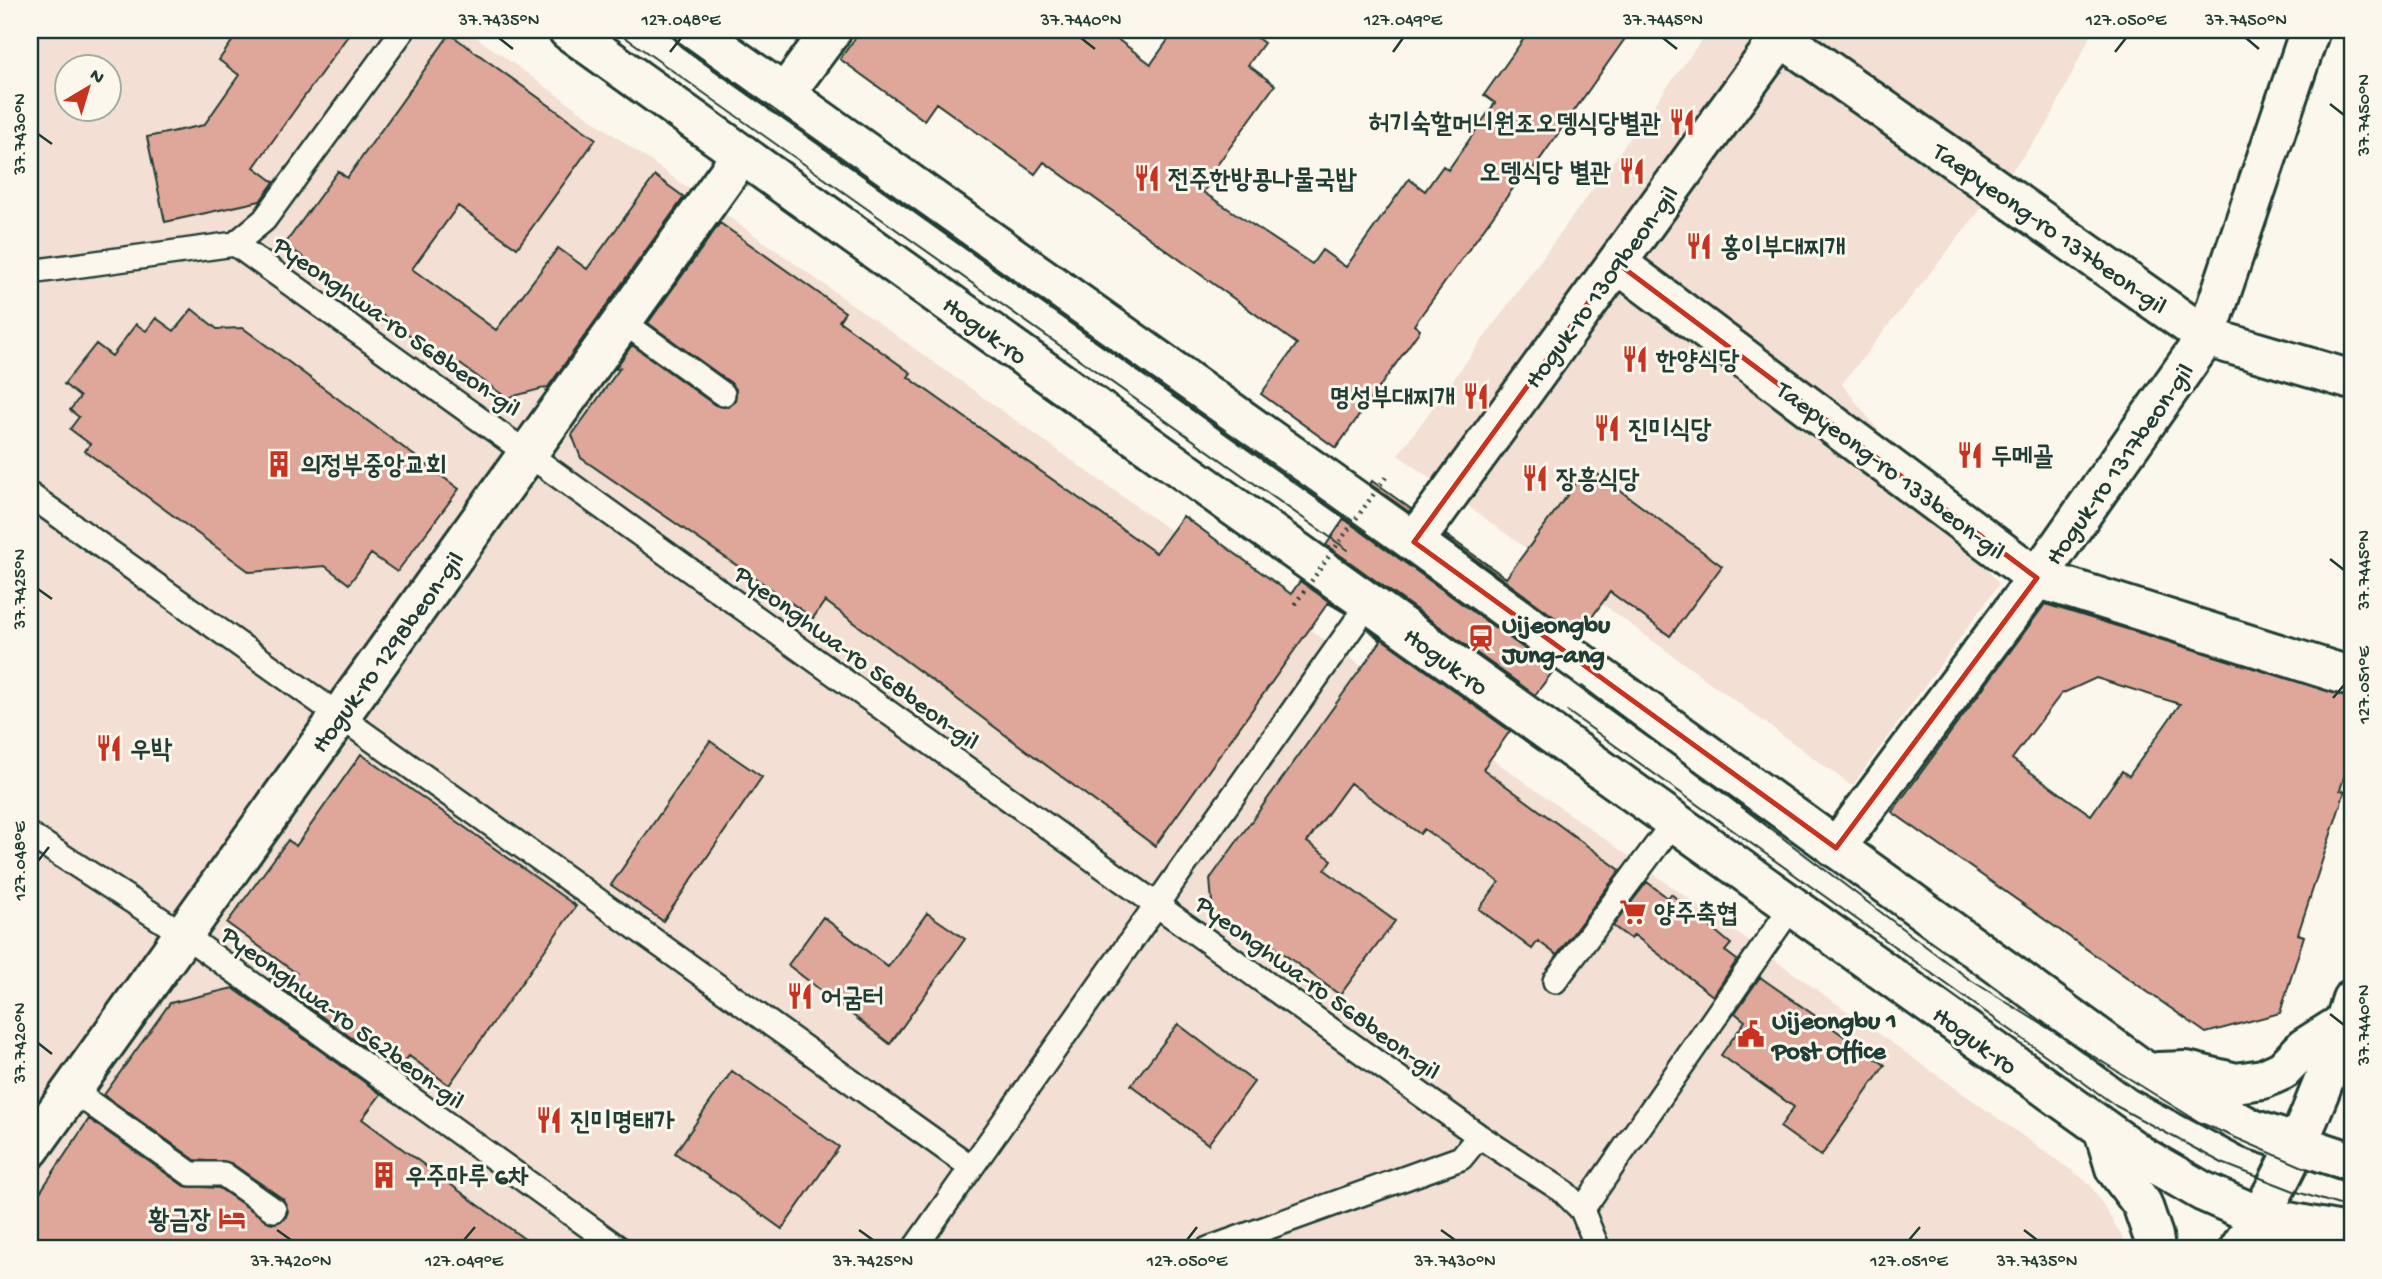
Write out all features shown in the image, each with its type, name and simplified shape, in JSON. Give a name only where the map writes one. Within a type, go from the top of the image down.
[{"type":"street","name":"Hoguk-ro","points":[[568,30],[2104,1131],[2202,1191],[2261,1217],[2352,1234]]},
{"type":"street","points":[[694,30],[1414,542],[2146,1072],[2252,1129],[2352,1162]]},
{"type":"street","points":[[784,95],[832,30]]},
{"type":"street","name":"Hoguk-ro 1317beon-gil","points":[[1836,848],[2037,578],[2206,337],[2310,30]]},
{"type":"street","name":"Taepyeong-ro 137beon-gil","points":[[1780,32],[2206,337],[2352,380]]},
{"type":"street","name":"Hoguk-ro 1309beon-gil","points":[[1414,542],[1780,32]]},
{"type":"street","name":"Hoguk-ro 1298beon-gil","points":[[30,1149],[742,154]]},
{"type":"street","name":"Taepyeong-ro 133beon-gil","points":[[1617,262],[2037,578],[2352,677]]},
{"type":"street","points":[[2146,1072],[2186,1071],[2236,1083],[2263,1079],[2283,1070],[2304,1048],[2350,1023]]},
{"type":"street","points":[[2239,1249],[2261,1217],[2297,1145],[2350,1023]]},
{"type":"street","points":[[2104,1131],[2115,1168],[2142,1204],[2154,1236],[2155,1249]]},
{"type":"lane","points":[[235,244],[264,220],[403,30]]},
{"type":"lane","name":"Pyeonghwa-ro 568beon-gil","points":[[30,272],[235,244],[1479,1136],[1563,1191],[1582,1210],[1598,1249]]},
{"type":"lane","points":[[622,321],[723,394]]},
{"type":"lane","points":[[30,495],[971,1167]]},
{"type":"lane","points":[[914,1249],[1369,603]]},
{"type":"lane","points":[[1555,981],[1675,822]]},
{"type":"lane","name":"Pyeonghwa-ro 562beon-gil","points":[[30,835],[183,934],[620,1249]]},
{"type":"lane","points":[[1582,1210],[1791,906]]},
{"type":"lane","points":[[72,1090],[191,1174],[223,1174],[274,1210]]},
{"type":"lane","points":[[1208,1249],[1461,1158],[1479,1136]]},
{"type":"path","points":[[1295,604],[1386,477]]},
{"type":"highlighted area","points":[[1617,263],[2037,578],[1836,848],[1414,542]]},
{"type":"shaded area","points":[[30,30],[466,30],[2089,1183],[2122,1236],[2125,1249],[30,1249]]},
{"type":"shaded area","points":[[1709,30],[2093,30],[2046,127],[1842,384],[1999,584],[1852,786],[1398,455]]},
{"type":"building","points":[[240,30],[352,30],[254,167],[274,182],[260,201],[165,222],[147,137],[204,125],[239,75],[219,60]]},
{"type":"building","points":[[861,30],[1105,30],[1151,64],[1175,30],[1246,30],[1264,43],[1248,65],[1275,85],[1207,179],[1211,182],[1203,192],[1312,264],[1322,250],[1346,267],[1409,179],[1425,191],[1443,166],[1448,170],[1495,103],[1484,95],[1530,30],[1631,30],[1526,179],[1522,176],[1414,325],[1420,330],[1336,448],[1261,394],[1297,344],[1044,162],[1035,174],[936,103],[924,120],[840,59]]},
{"type":"building","points":[[450,34],[596,139],[517,248],[458,206],[412,269],[496,330],[558,248],[587,269],[655,176],[684,197],[548,387],[507,398],[460,364],[456,369],[285,244],[338,171],[347,178]]},
{"type":"building","points":[[720,223],[845,312],[839,321],[911,373],[908,377],[1156,553],[1183,516],[1291,594],[1300,581],[1345,613],[1328,603],[1155,846],[825,601],[813,618],[581,458],[572,435],[620,368],[615,369],[632,345],[715,405],[728,407],[735,402],[736,389],[731,383],[648,323]]},
{"type":"building","name":"의정부중앙교회","points":[[192,309],[217,329],[243,328],[459,489],[397,572],[371,554],[349,584],[325,566],[250,572],[85,451],[90,444],[70,429],[79,417],[70,410],[80,397],[64,384],[96,344],[112,356],[136,324],[146,331],[156,318],[174,331]]},
{"type":"building","points":[[1588,467],[1722,566],[1670,636],[1610,592],[1579,635],[1445,537],[1446,535],[1506,578]]},
{"type":"building","points":[[1372,481],[1411,509],[1409,512],[1370,484]]},
{"type":"building","points":[[1344,519],[1554,670],[1535,695],[1326,545]]},
{"type":"building","points":[[2045,604],[2352,698],[2352,752],[2340,790],[2345,791],[2298,934],[2304,936],[2280,1013],[2206,1033],[1892,812]],"holes":[[[2096,678],[2180,704],[2129,776],[2122,771],[2091,815],[2012,759],[2061,694]]]},
{"type":"building","points":[[1368,629],[1510,731],[1483,769],[1620,870],[1557,955],[1538,941],[1532,949],[1479,909],[1499,882],[1424,829],[1420,834],[1350,783],[1307,842],[1332,860],[1325,870],[1395,921],[1340,995],[1270,944],[1265,951],[1213,913],[1210,879],[1381,641]]},
{"type":"building","points":[[710,741],[762,777],[663,921],[611,885]]},
{"type":"building","points":[[361,754],[576,906],[449,1085],[409,1056],[398,1071],[269,979],[296,973],[227,923],[288,840],[296,846]]},
{"type":"building","points":[[1647,882],[1668,898],[1671,894],[1731,944],[1725,951],[1737,960],[1713,996],[1634,935],[1631,939],[1613,926]]},
{"type":"building","points":[[927,913],[965,939],[890,1044],[788,965],[823,917],[888,967]]},
{"type":"building","points":[[1760,977],[1885,1065],[1821,1156],[1780,1127],[1794,1107],[1721,1055],[1745,1021],[1735,1013]]},
{"type":"building","points":[[233,988],[381,1094],[362,1119],[538,1249],[30,1249],[30,1207],[89,1119],[184,1186],[219,1188],[272,1224],[285,1219],[288,1211],[283,1199],[231,1163],[195,1160],[104,1095],[170,1003]]},
{"type":"building","points":[[1178,1024],[1254,1082],[1208,1144],[1131,1085]]},
{"type":"building","points":[[732,1071],[839,1147],[782,1229],[675,1153]]},
{"type":"tram line","points":[[615,30],[1348,550]]},
{"type":"tram line","points":[[662,30],[1367,531]]},
{"type":"tram line","points":[[1582,686],[1969,979],[2199,1122],[2317,1173],[2352,1181]]},
{"type":"tram line","points":[[1567,711],[2116,1106],[2222,1163],[2294,1191],[2352,1209]]},
{"type":"place","name":"허기숙할머니원조오뎅식당별관","points":[[1682,122]]},
{"type":"place","name":"오뎅식당 별관","points":[[1632,171]]},
{"type":"place","name":"전주한방콩나물국밥","points":[[1147,178]]},
{"type":"place","name":"홍이부대찌개","points":[[1699,246]]},
{"type":"place","name":"한양식당","points":[[1635,359]]},
{"type":"place","name":"명성부대찌개","points":[[1476,396]]},
{"type":"place","name":"진미식당","points":[[1607,428]]},
{"type":"place","name":"두메골","points":[[1970,455]]},
{"type":"place","name":"의정부중앙교회","points":[[279,464]]},
{"type":"place","name":"장흥식당","points":[[1535,478]]},
{"type":"place","name":"Uijeongbu Jung-ang","points":[[1481,638]]},
{"type":"place","name":"우박","points":[[109,748]]},
{"type":"place","name":"양주축협","points":[[1633,912]]},
{"type":"place","name":"어굼터","points":[[800,996]]},
{"type":"place","name":"Uijeongbu 1 Post Office","points":[[1751,1034]]},
{"type":"place","name":"진미명태가","points":[[549,1120]]},
{"type":"place","name":"우주마루 6차","points":[[384,1175]]},
{"type":"place","name":"황금장","points":[[232,1218]]}]
